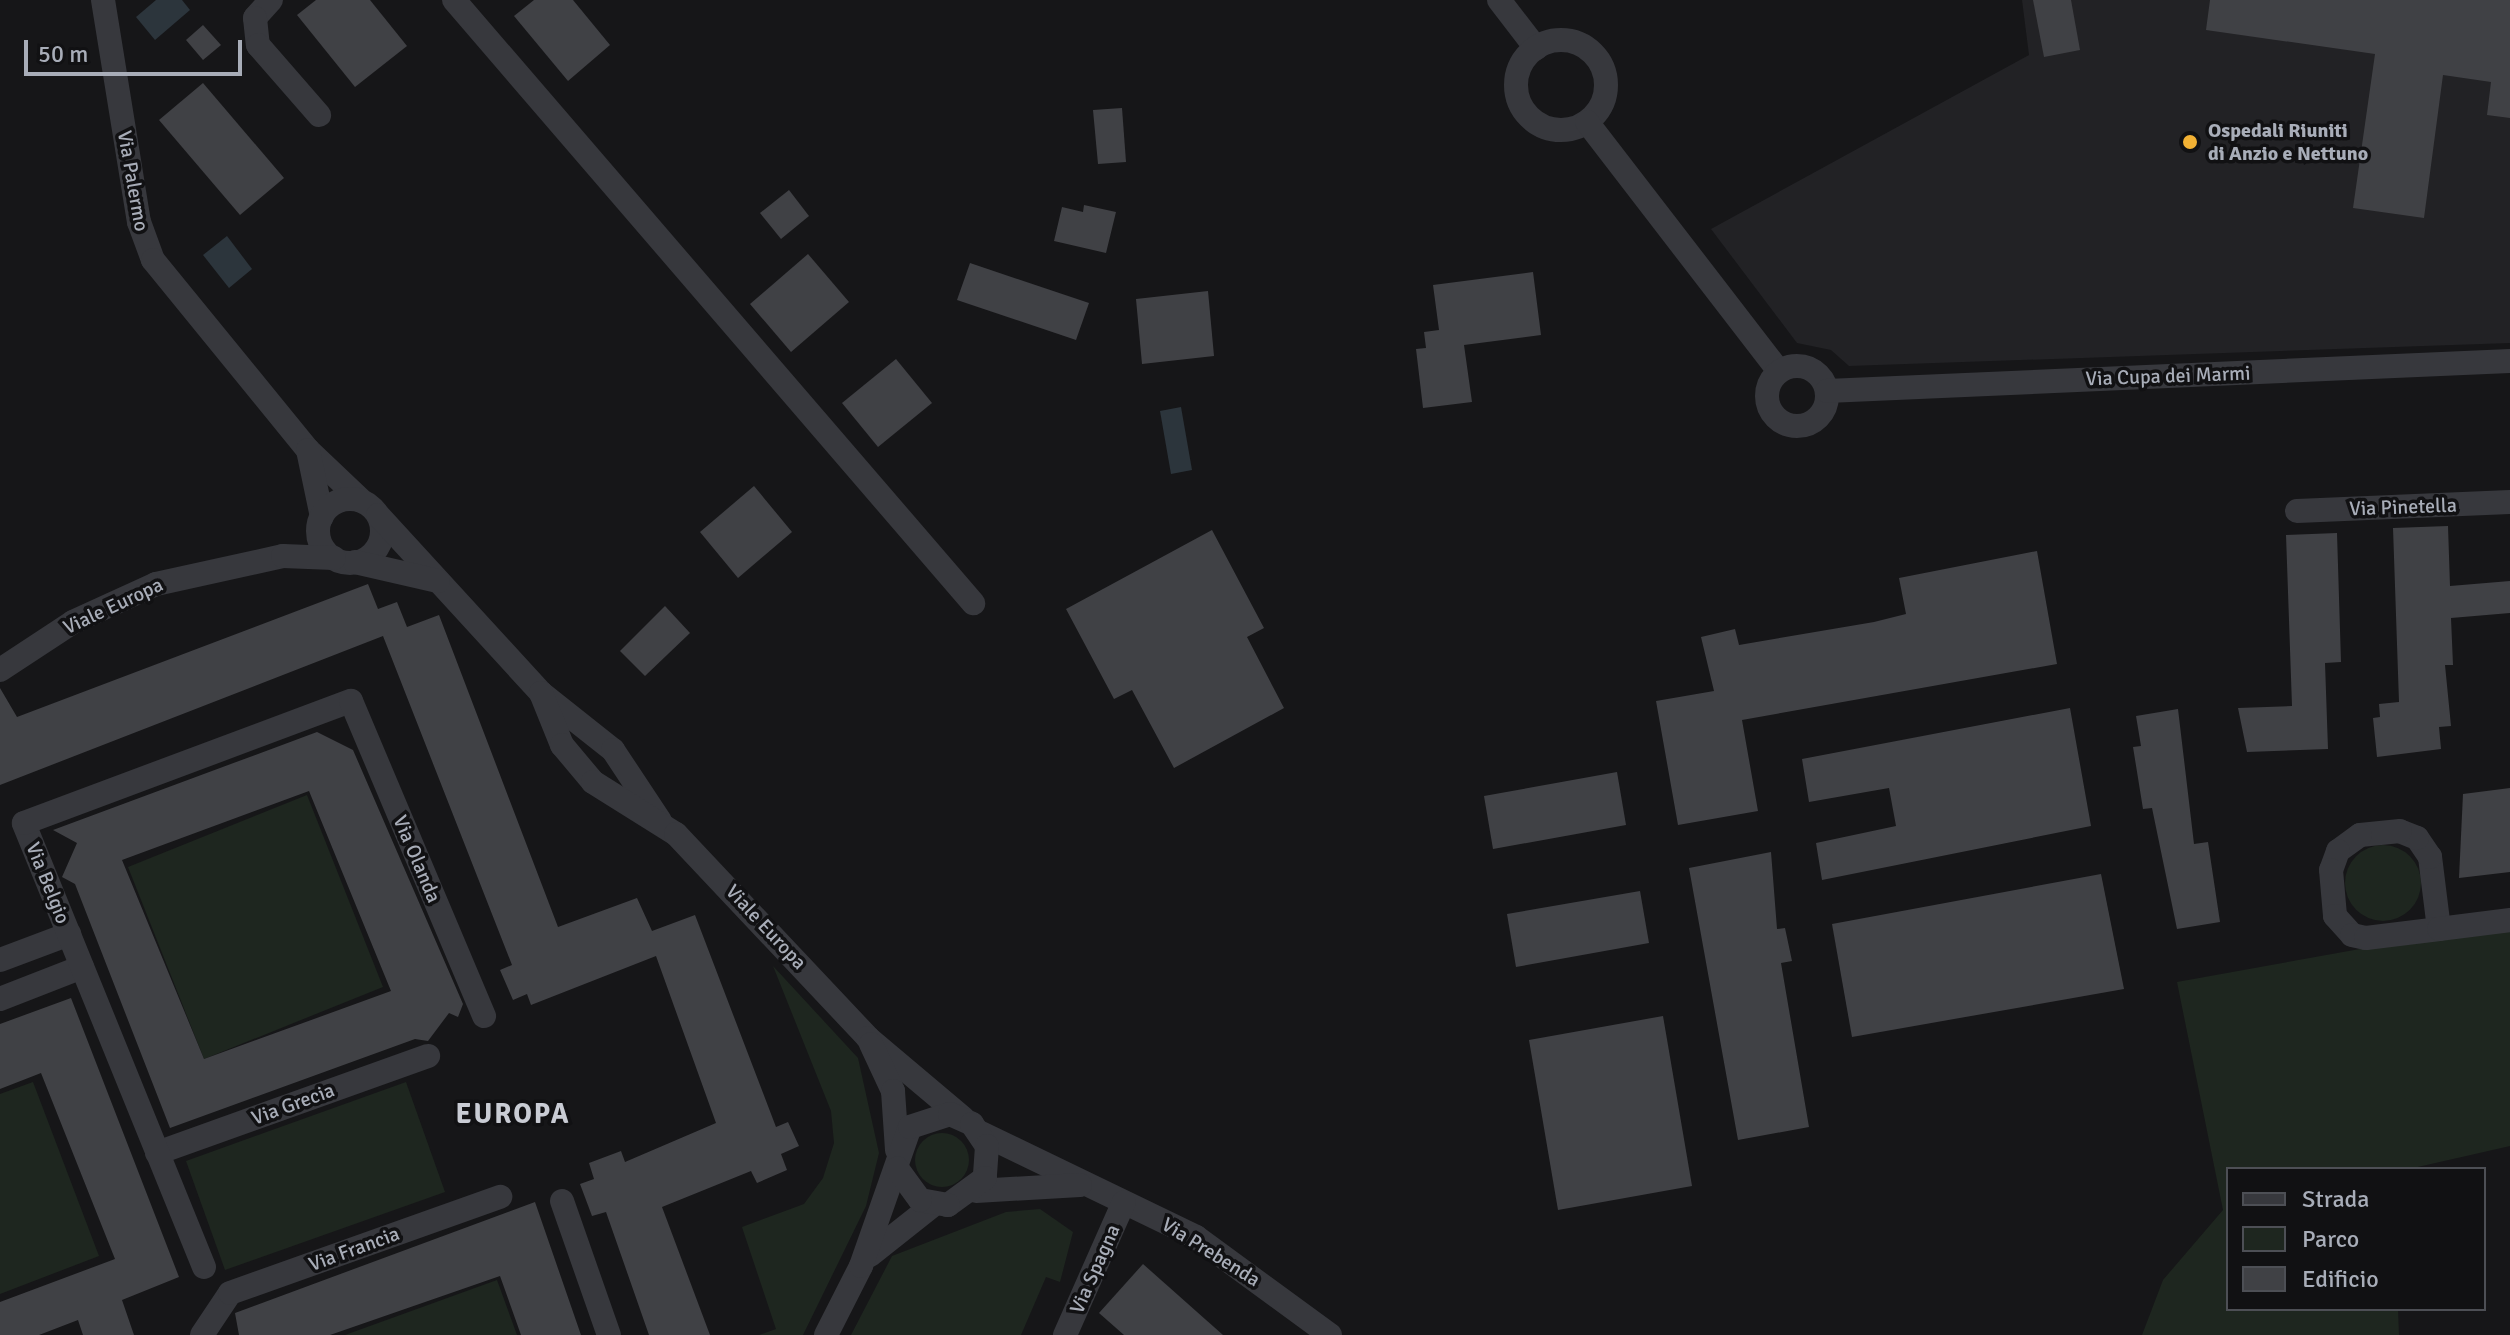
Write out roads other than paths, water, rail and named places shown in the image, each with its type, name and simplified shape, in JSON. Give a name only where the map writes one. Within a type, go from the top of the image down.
[{"type":"street","name":"Via Palermo","points":[[103,0],[145,242],[175,293],[308,450],[370,508]]},
{"type":"street","points":[[271,0],[255,18],[258,45],[319,115]]},
{"type":"street","points":[[454,0],[973,603]]},
{"type":"street","points":[[1499,0],[1536,48]]},
{"type":"street","points":[[1576,42],[1598,59],[1604,99],[1587,122],[1546,128],[1524,110],[1519,70],[1536,48],[1576,42]]},
{"type":"street","points":[[1587,122],[1779,371]]},
{"type":"street","name":"Via Cupa dei Marmi","points":[[1827,391],[2510,361]]},
{"type":"street","points":[[1809,368],[1827,391],[1823,410],[1810,424],[1781,422],[1766,397],[1779,371],[1809,368]]},
{"type":"street","name":"Via Palermo","points":[[308,450],[320,522],[345,560]]},
{"type":"street","name":"Viale Europa","points":[[283,556],[344,499],[370,508],[541,693],[613,750],[660,821],[868,1038],[971,1125]]},
{"type":"street","name":"Via Pinetella","points":[[2297,511],[2510,502]]},
{"type":"street","points":[[345,560],[379,544],[370,508]]},
{"type":"street","name":"Viale Europa","points":[[0,670],[135,592],[283,556],[345,560],[438,581]]},
{"type":"street","name":"Viale Europa","points":[[541,693],[551,725],[581,770],[619,801],[660,821]]},
{"type":"street","name":"Via Belgio","points":[[204,1267],[24,823],[351,701]]},
{"type":"street","name":"Via Olanda","points":[[351,701],[484,1016]]},
{"type":"street","points":[[2439,929],[2430,857],[2417,838],[2400,831],[2360,835],[2338,851],[2331,870],[2335,916],[2347,932],[2366,938],[2439,929],[2510,920]]},
{"type":"street","points":[[0,960],[69,934]]},
{"type":"street","points":[[0,999],[82,967]]},
{"type":"street","name":"Viale Europa","points":[[868,1038],[893,1091],[897,1160]]},
{"type":"street","name":"Via Grecia","points":[[157,1153],[428,1056]]},
{"type":"street","name":"Viale Europa","points":[[826,1335],[861,1266],[897,1160],[921,1118],[971,1125]]},
{"type":"street","points":[[971,1125],[988,1162],[976,1191]]},
{"type":"street","name":"Via Prebenda","points":[[971,1125],[1083,1185],[1196,1237],[1330,1335]]},
{"type":"street","points":[[897,1160],[909,1192],[933,1205]]},
{"type":"street","name":"Via Prebenda","points":[[976,1191],[1025,1183],[1083,1185]]},
{"type":"street","name":"Viale Europa","points":[[861,1266],[904,1221],[933,1205],[976,1191]]},
{"type":"street","name":"Via Francia","points":[[202,1335],[221,1324],[230,1293],[500,1197]]},
{"type":"street","points":[[562,1201],[609,1335]]},
{"type":"street","name":"Via Spagna","points":[[1065,1335],[1124,1202]]},
{"type":"place","name":"Ospedali Riuniti di Anzio e Nettuno","points":[[2190,142]]},
{"type":"district","name":"EUROPA","points":[[513,1114]]}]
